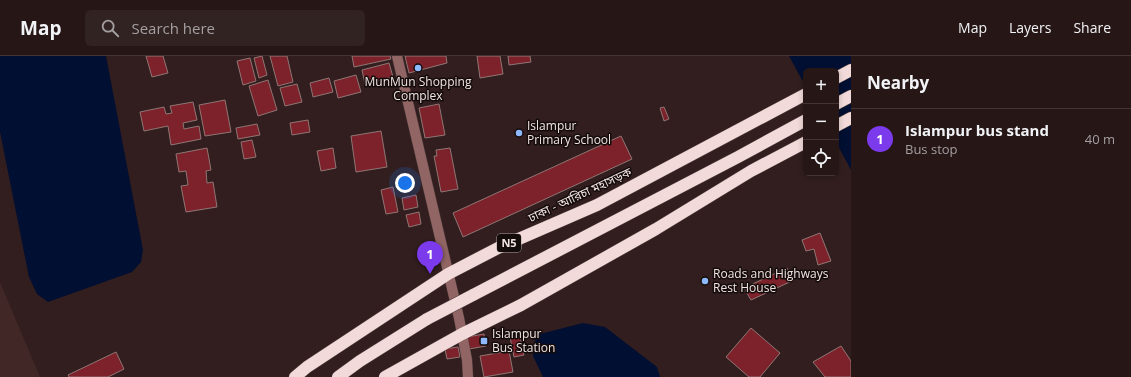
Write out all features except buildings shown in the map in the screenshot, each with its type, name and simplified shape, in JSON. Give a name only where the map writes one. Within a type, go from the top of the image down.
[{"type":"highway","points":[[839,76],[851,70]]},
{"type":"highway","name":"ঢাকা - আরিচা মহাসড়ক","points":[[295,377],[307,367],[448,274],[498,248],[598,205],[803,96]]},
{"type":"highway","points":[[839,102],[851,96]]},
{"type":"highway","points":[[839,124],[851,118]]},
{"type":"highway","name":"N5","points":[[338,377],[360,361],[427,319],[803,122]]},
{"type":"highway","points":[[385,377],[462,334],[521,305],[582,271],[656,229],[751,171],[803,144]]},
{"type":"street","points":[[397,56],[462,334],[467,360],[468,377]]},
{"type":"shaded area","points":[[0,282],[40,377],[0,377]]},
{"type":"water","points":[[0,56],[106,56],[143,250],[141,262],[132,272],[48,302],[37,294],[29,277],[0,132]]},
{"type":"water","points":[[789,56],[851,56],[851,170],[839,148],[839,68],[803,68],[803,82]]},
{"type":"water","points":[[583,323],[605,327],[657,367],[660,377],[543,377],[533,356],[536,335]]},
{"type":"place","name":"MunMun Shopping Complex","points":[[418,68]]},
{"type":"place","name":"Islampur Primary School","points":[[519,133]]},
{"type":"place","name":"Islampur bus stand","points":[[430,274]]},
{"type":"place","name":"Roads and Highways Rest House","points":[[705,281]]},
{"type":"place","name":"Islampur Bus Station","points":[[484,341]]}]
